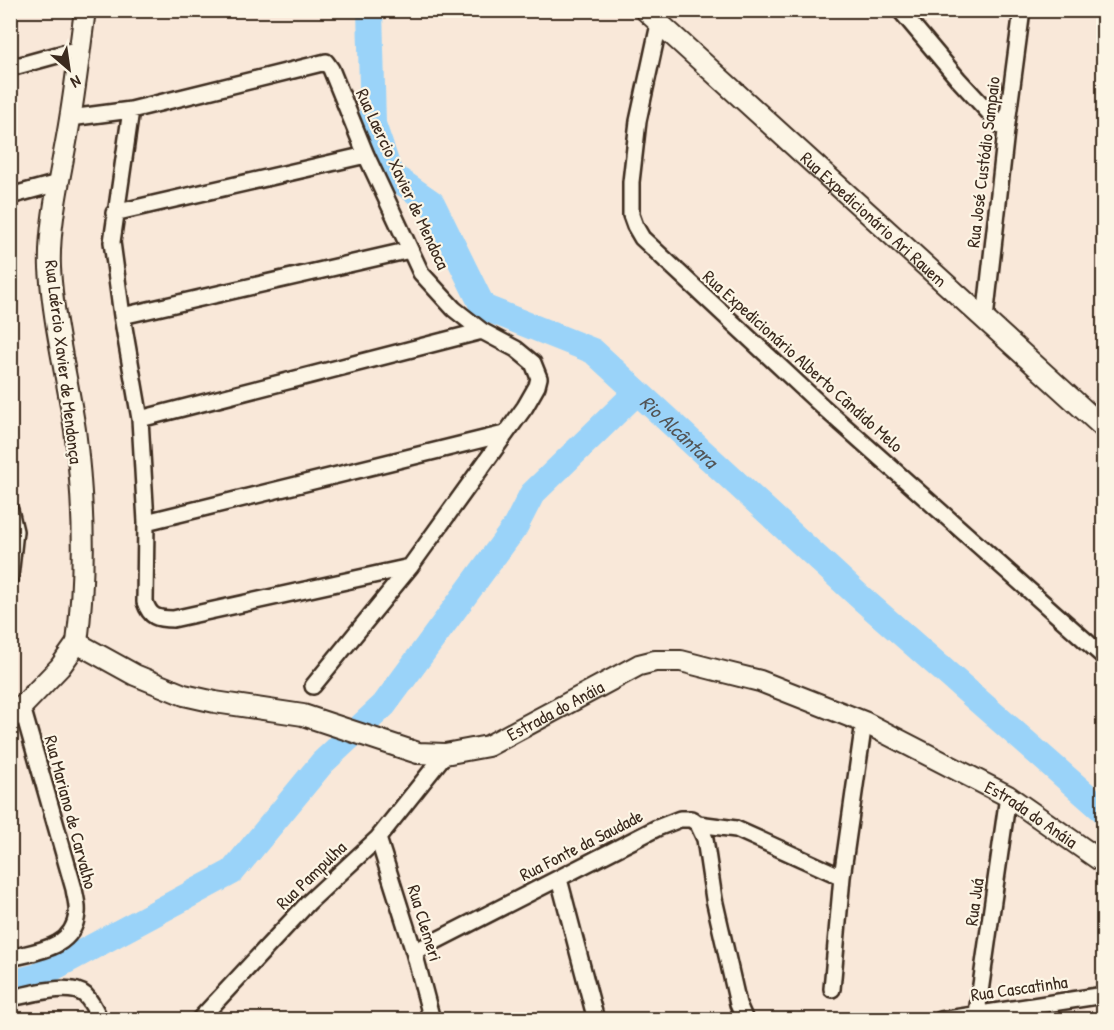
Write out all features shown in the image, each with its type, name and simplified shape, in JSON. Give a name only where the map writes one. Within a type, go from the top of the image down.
[{"type":"street","name":"Rua Laércio Xavier de Mendonça","points":[[78,644],[82,603],[83,512],[75,431],[52,294],[50,253],[58,183],[70,118],[85,10]]},
{"type":"street","points":[[900,10],[957,79],[1006,131]]},
{"type":"street","name":"Rua José Custódio Sampaio","points":[[985,319],[1022,10]]},
{"type":"street","name":"Rua Expedicionário Ari Rauem","points":[[652,17],[1104,428]]},
{"type":"street","name":"Rua Expedicionário Alberto Cândido Melo","points":[[652,17],[631,182],[632,215],[642,238],[823,407],[1104,657]]},
{"type":"street","points":[[10,68],[79,49]]},
{"type":"street","name":"Rua Laercio Xavier de Mendoca","points":[[70,118],[131,110],[326,62],[421,273],[454,309],[482,331],[525,355],[533,363],[539,378],[525,407],[410,567],[313,686]]},
{"type":"street","points":[[131,110],[114,213],[112,242],[140,419],[146,522],[145,602],[152,616],[159,619],[173,619],[410,567]]},
{"type":"street","points":[[114,213],[366,155]]},
{"type":"street","points":[[10,196],[58,183]]},
{"type":"street","points":[[122,316],[410,250]]},
{"type":"street","points":[[140,419],[482,331]]},
{"type":"street","points":[[146,522],[504,434]]},
{"type":"street","points":[[10,510],[15,531],[10,577]]},
{"type":"street","points":[[16,709],[60,667],[78,644]]},
{"type":"street","name":"Estrada do Anáia","points":[[78,644],[135,675],[184,695],[303,715],[418,753],[445,754],[488,746],[639,665],[655,661],[681,661],[760,681],[864,722],[1008,796],[1104,863]]},
{"type":"street","name":"Rua Mariano de Carvalho","points":[[10,958],[53,947],[63,941],[70,932],[77,913],[74,889],[16,709]]},
{"type":"street","points":[[832,989],[842,877],[864,722]]},
{"type":"street","name":"Rua Pampulha","points":[[199,1020],[309,902],[378,838],[445,754]]},
{"type":"street","name":"Rua Juá","points":[[977,1013],[1008,796]]},
{"type":"street","name":"Rua Fonte da Saudade","points":[[414,952],[657,828],[680,819],[691,819],[698,824],[736,829],[842,877]]},
{"type":"street","points":[[698,824],[705,839],[714,899],[738,1004],[745,1020]]},
{"type":"street","name":"Rua Clemeri","points":[[378,838],[414,952],[432,1020]]},
{"type":"street","points":[[559,879],[596,1020]]},
{"type":"street","points":[[10,998],[66,989],[75,990],[90,1001],[100,1020]]},
{"type":"street","name":"Rua Cascatinha","points":[[941,1020],[1104,995]]},
{"type":"waterway","name":"Rio Alcântara","points":[[370,10],[373,124],[390,174],[432,203],[483,307],[593,351],[859,596],[1104,811]]},
{"type":"waterway","points":[[10,983],[38,976],[232,872],[322,763],[384,705],[515,527],[532,494],[637,392]]}]
